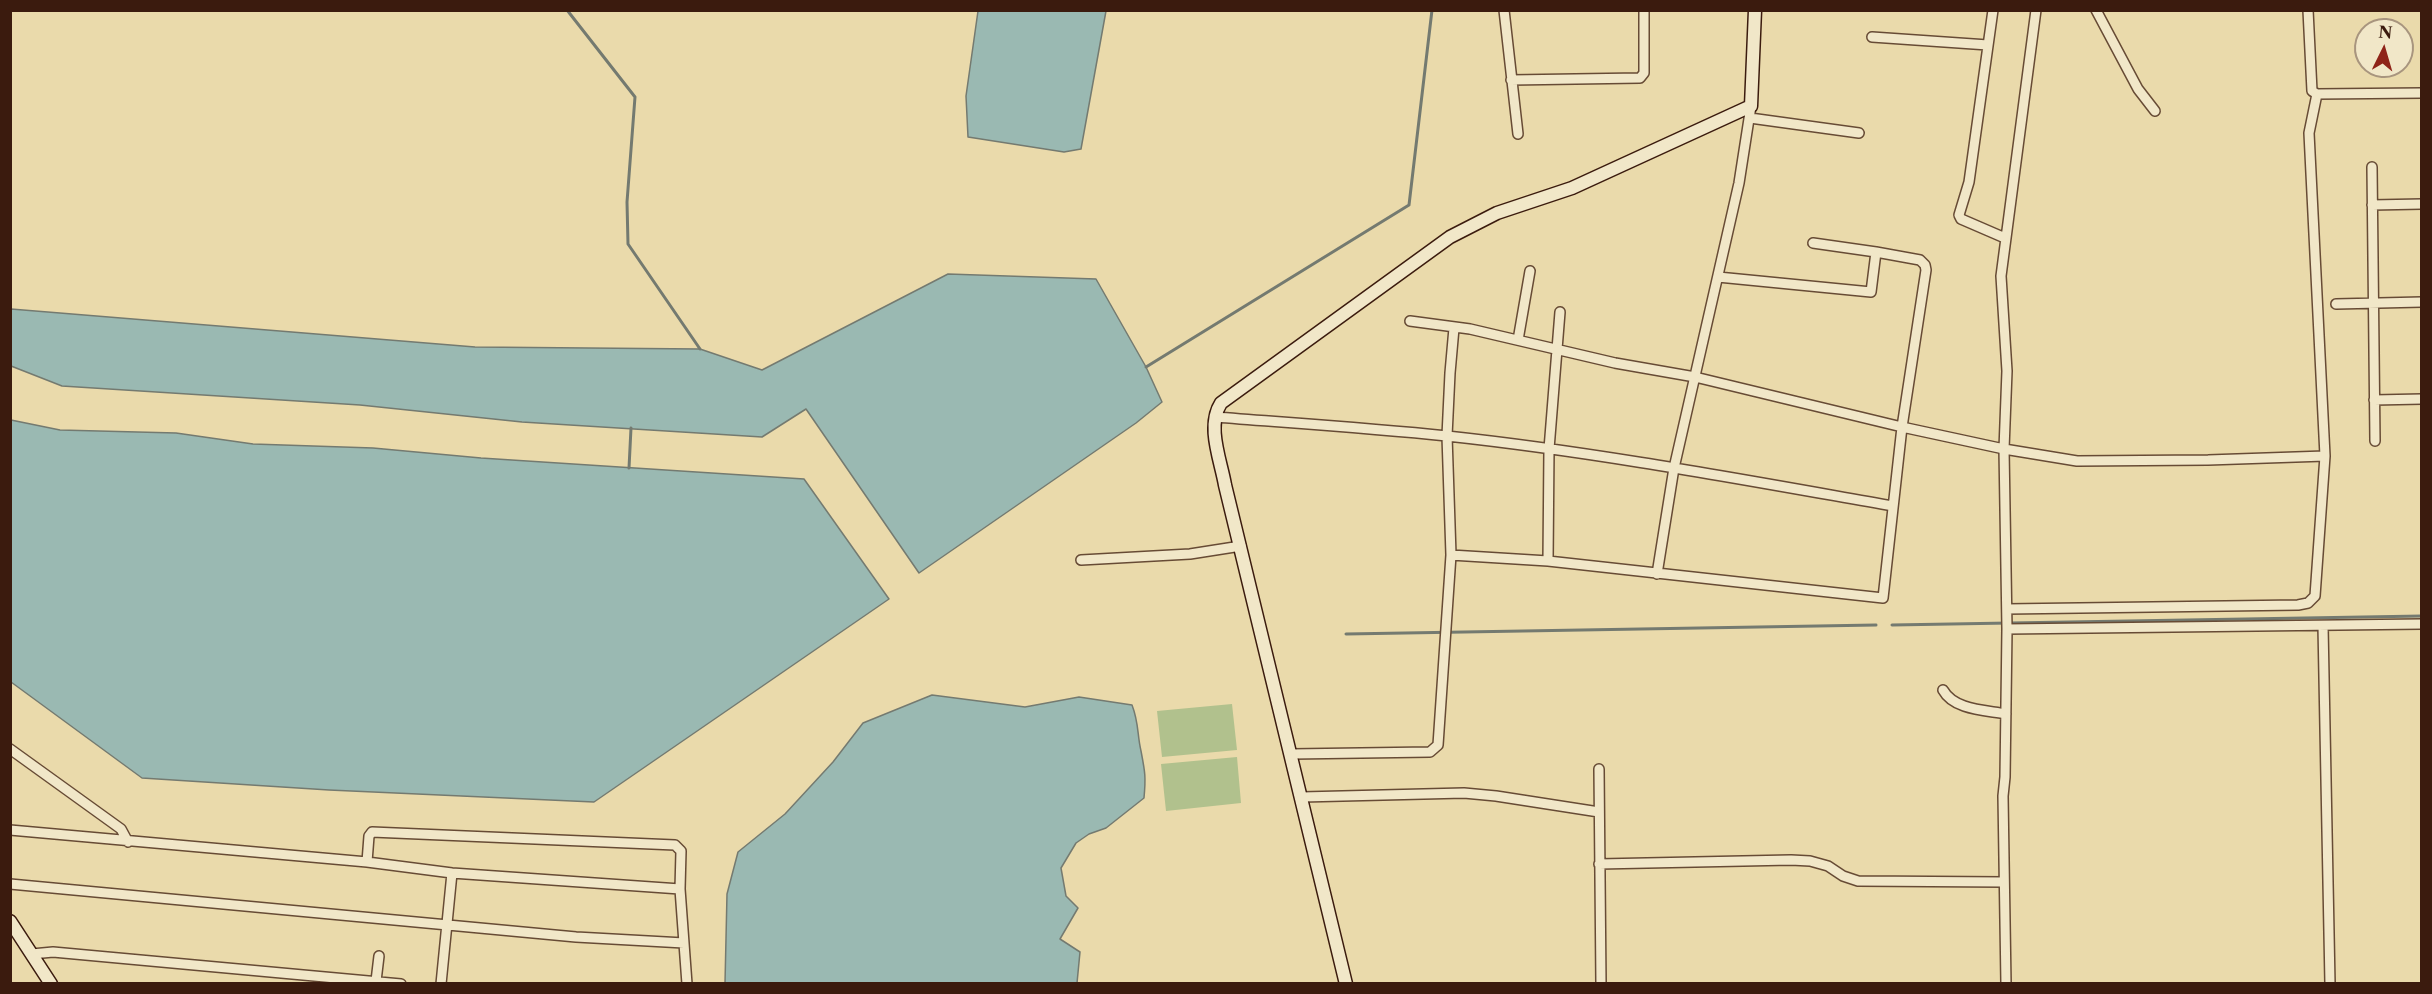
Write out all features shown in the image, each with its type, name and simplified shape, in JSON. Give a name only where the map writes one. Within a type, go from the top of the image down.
[{"type":"street","points":[[1504,10],[1518,134]]},
{"type":"street","points":[[1511,80],[1643,76],[1644,10]]},
{"type":"street","points":[[1657,574],[1674,468],[1739,183],[1750,112],[1755,10]]},
{"type":"street","points":[[1993,10],[1969,182],[1959,215],[1961,219],[2005,238]]},
{"type":"street","points":[[2006,984],[2003,796],[2006,777],[2007,611],[2004,449],[2007,371],[2001,276],[2005,238],[2010,223],[2036,10]]},
{"type":"street","points":[[2096,10],[2138,89],[2155,111]]},
{"type":"street","points":[[2308,10],[2312,91],[2317,94],[2421,93]]},
{"type":"street","points":[[1872,37],[1988,45]]},
{"type":"street","points":[[2007,611],[2253,607],[2308,603],[2315,597],[2325,456],[2309,133],[2317,94]]},
{"type":"street","points":[[1346,984],[1225,485],[1215,431],[1215,417],[1221,403],[1450,237],[1497,213],[1572,188],[1750,112],[1859,133]]},
{"type":"street","points":[[2372,166],[2375,441]]},
{"type":"street","points":[[2372,205],[2421,204]]},
{"type":"street","points":[[1451,555],[1548,561],[1879,600],[1884,595],[1902,427],[1926,270],[1920,260],[1813,243]]},
{"type":"street","points":[[1719,277],[1868,293],[1872,290],[1876,252]]},
{"type":"street","points":[[1518,340],[1530,271]]},
{"type":"street","points":[[2336,304],[2421,302]]},
{"type":"street","points":[[1548,561],[1549,449],[1560,312]]},
{"type":"street","points":[[1410,321],[1447,324],[1455,328],[1470,329],[1615,363],[1695,377],[1902,427],[2004,449],[2077,461],[2325,456]]},
{"type":"street","points":[[1292,754],[1434,750],[1438,745],[1451,555],[1447,436],[1455,328]]},
{"type":"street","points":[[2374,400],[2421,399]]},
{"type":"street","points":[[1215,417],[1447,436],[1549,449],[1893,506]]},
{"type":"street","points":[[1081,560],[1190,554],[1241,546]]},
{"type":"street","points":[[2007,628],[2421,624]]},
{"type":"street","points":[[2323,626],[2330,984]]},
{"type":"street","points":[[1943,690],[1947,698],[1957,704],[2006,714]]},
{"type":"street","points":[[10,749],[121,829],[128,842]]},
{"type":"street","points":[[1599,769],[1600,984]]},
{"type":"street","points":[[1302,797],[1464,793],[1599,812]]},
{"type":"street","points":[[10,830],[367,862],[452,873],[680,889]]},
{"type":"street","points":[[367,862],[369,836],[372,832],[675,844],[681,851],[680,889],[687,984]]},
{"type":"street","points":[[1599,864],[1791,860],[1828,866],[1843,876],[1858,881],[2004,882]]},
{"type":"street","points":[[441,984],[445,924],[452,873]]},
{"type":"street","points":[[10,884],[576,936],[684,943]]},
{"type":"street","points":[[10,921],[51,984]]},
{"type":"street","points":[[32,954],[53,952],[401,984]]},
{"type":"street","points":[[376,981],[379,956]]},
{"type":"green space","points":[[1232,704],[1237,750],[1162,757],[1157,711]]},
{"type":"green space","points":[[1237,757],[1241,803],[1166,811],[1161,764]]},
{"type":"water","points":[[978,11],[1106,11],[1081,149],[1064,152],[968,137],[966,96]]},
{"type":"water","points":[[948,274],[1096,279],[1146,367],[1162,402],[1136,423],[919,573],[806,409],[762,437],[522,422],[360,405],[62,386],[11,366],[11,309],[475,347],[700,349],[762,370]]},
{"type":"water","points":[[11,420],[60,430],[176,433],[253,444],[373,448],[481,458],[804,479],[889,599],[594,802],[329,790],[142,778],[11,682]]},
{"type":"water","points":[[932,695],[1025,707],[1079,697],[1132,705],[1144,769],[1144,798],[1106,828],[1089,834],[1076,843],[1061,868],[1066,896],[1078,908],[1060,939],[1080,952],[1077,983],[725,983],[727,894],[738,852],[785,814],[833,762],[863,723]]},
{"type":"waterway","points":[[567,10],[635,97],[627,202],[628,244],[700,349]]},
{"type":"waterway","points":[[1146,367],[1409,205],[1432,10]]},
{"type":"waterway","points":[[629,468],[631,428]]},
{"type":"waterway","points":[[1892,625],[2422,616]]},
{"type":"waterway","points":[[1346,634],[1876,625]]}]
